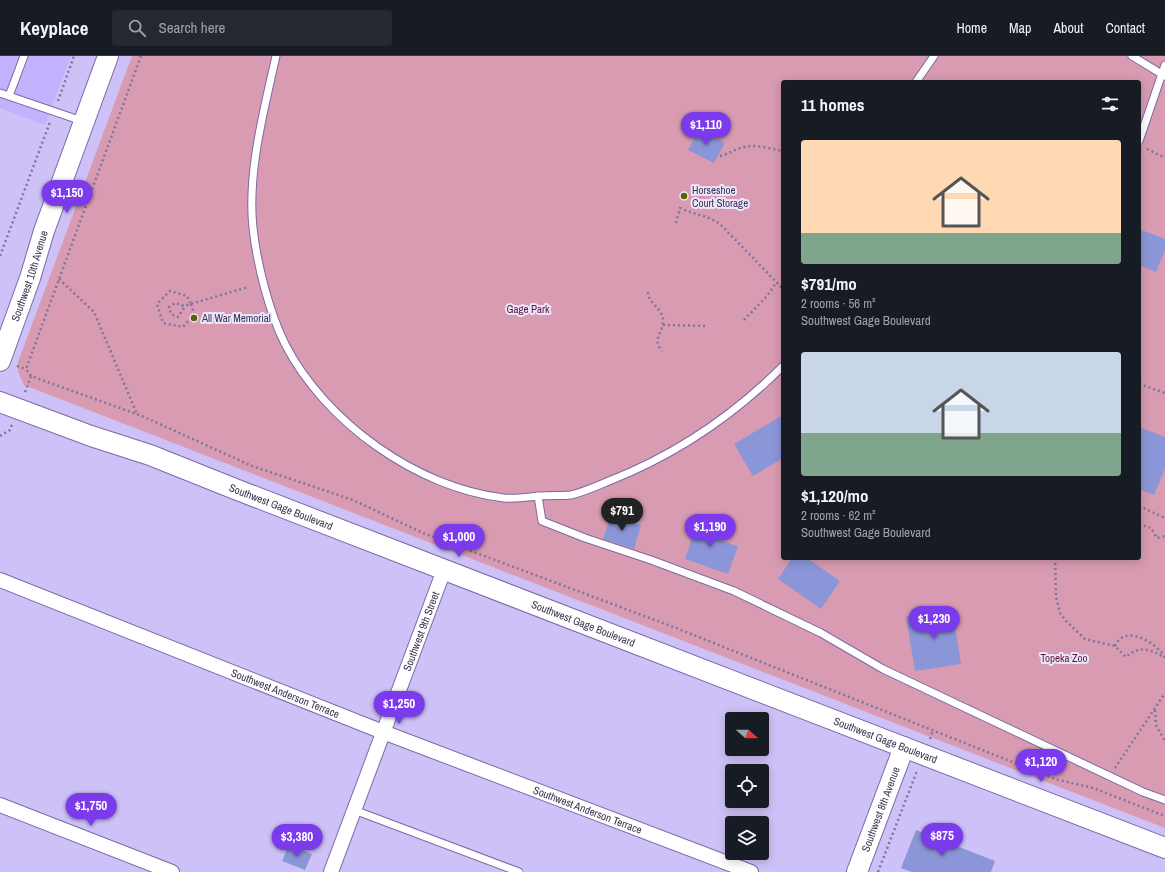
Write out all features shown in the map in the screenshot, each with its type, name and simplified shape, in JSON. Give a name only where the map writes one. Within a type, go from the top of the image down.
[{"type":"main road","name":"Southwest 10th Avenue","points":[[0,361],[30,278],[44,231],[108,56]]},
{"type":"main road","name":"Southwest Gage Boulevard","points":[[0,402],[91,436],[150,455],[1165,848]]},
{"type":"main road","name":"Southwest 8th Avenue","points":[[857,872],[904,747]]},
{"type":"street","name":"Southwest 9th Street","points":[[331,872],[444,570]]},
{"type":"street","name":"Southwest Anderson Terrace","points":[[0,580],[383,732],[751,872]]},
{"type":"street","points":[[0,805],[172,872]]},
{"type":"lane","points":[[9,96],[24,56]]},
{"type":"lane","points":[[276,56],[260,135],[252,186],[253,228],[262,276],[285,344],[303,373],[322,399],[365,437],[393,456],[451,486],[506,498],[571,495],[621,476],[670,453],[732,412],[781,368]]},
{"type":"lane","points":[[917,80],[934,56]]},
{"type":"lane","points":[[1132,56],[1163,75]]},
{"type":"lane","points":[[1141,136],[1163,75],[1165,65]]},
{"type":"lane","points":[[0,93],[84,122]]},
{"type":"lane","points":[[538,496],[542,521],[584,538],[651,560],[734,591],[821,633],[883,669],[1143,792],[1165,800]]},
{"type":"lane","points":[[354,810],[519,872]]},
{"type":"path","points":[[0,256],[74,56]]},
{"type":"path","points":[[141,56],[26,369],[31,376],[137,414],[252,466],[353,500],[423,534],[679,629],[1055,779],[1093,788],[1165,816]]},
{"type":"path","points":[[720,156],[730,154],[742,147],[756,146],[781,151]]},
{"type":"path","points":[[1146,148],[1165,158]]},
{"type":"path","points":[[676,223],[680,208],[692,214],[712,218],[721,224],[781,287]]},
{"type":"path","points":[[59,279],[94,312],[137,414]]},
{"type":"path","points":[[744,320],[767,296],[776,283]]},
{"type":"path","points":[[184,308],[178,317],[171,314],[169,307],[175,303],[184,306],[248,287]]},
{"type":"path","points":[[170,291],[187,296],[191,304],[194,314],[183,327],[163,323],[157,304],[170,291]]},
{"type":"path","points":[[648,292],[650,300],[657,306],[661,314],[663,325],[657,338],[658,346],[662,351]]},
{"type":"path","points":[[663,325],[707,326]]},
{"type":"path","points":[[1141,385],[1165,393]]},
{"type":"path","points":[[0,436],[10,430]]},
{"type":"path","points":[[1141,507],[1165,518]]},
{"type":"path","points":[[1141,525],[1151,528],[1157,538],[1165,536]]},
{"type":"path","points":[[1055,560],[1056,597],[1060,613],[1065,620],[1085,639],[1115,646],[1126,657],[1133,651],[1140,649],[1153,651],[1165,657]]},
{"type":"path","points":[[1115,646],[1120,638],[1135,636],[1154,645],[1165,657]]},
{"type":"path","points":[[1113,771],[1165,693]]},
{"type":"path","points":[[1155,709],[1156,724],[1165,741]]},
{"type":"path","points":[[878,872],[933,730]]},
{"type":"shaded area","points":[[0,56],[71,56],[45,125],[0,108]]},
{"type":"green space","name":"Gage Park","points":[[132,56],[1165,56],[1165,828],[24,385],[18,372],[18,362]]},
{"type":"building","points":[[699,130],[725,143],[714,163],[688,150]]},
{"type":"building","points":[[1141,230],[1165,239],[1165,250],[1156,272],[1141,266]]},
{"type":"building","points":[[781,416],[781,459],[753,476],[734,444]]},
{"type":"building","points":[[1141,428],[1165,437],[1165,468],[1154,495],[1141,490]]},
{"type":"building","points":[[611,515],[641,525],[634,549],[603,539]]},
{"type":"building","points":[[699,516],[715,521],[710,537],[738,546],[728,574],[685,559]]},
{"type":"building","points":[[791,560],[810,560],[840,581],[821,609],[778,579]]},
{"type":"building","points":[[952,609],[961,664],[915,671],[906,616]]},
{"type":"building","points":[[916,830],[995,861],[991,872],[912,872],[901,868]]},
{"type":"building","points":[[289,845],[312,854],[305,870],[282,861]]},
{"type":"place","name":"Horseshoe Court Storage","points":[[684,196]]},
{"type":"place","name":"All War Memorial","points":[[194,318]]},
{"type":"park label","name":"Topeka Zoo","points":[[1064,658]]}]
